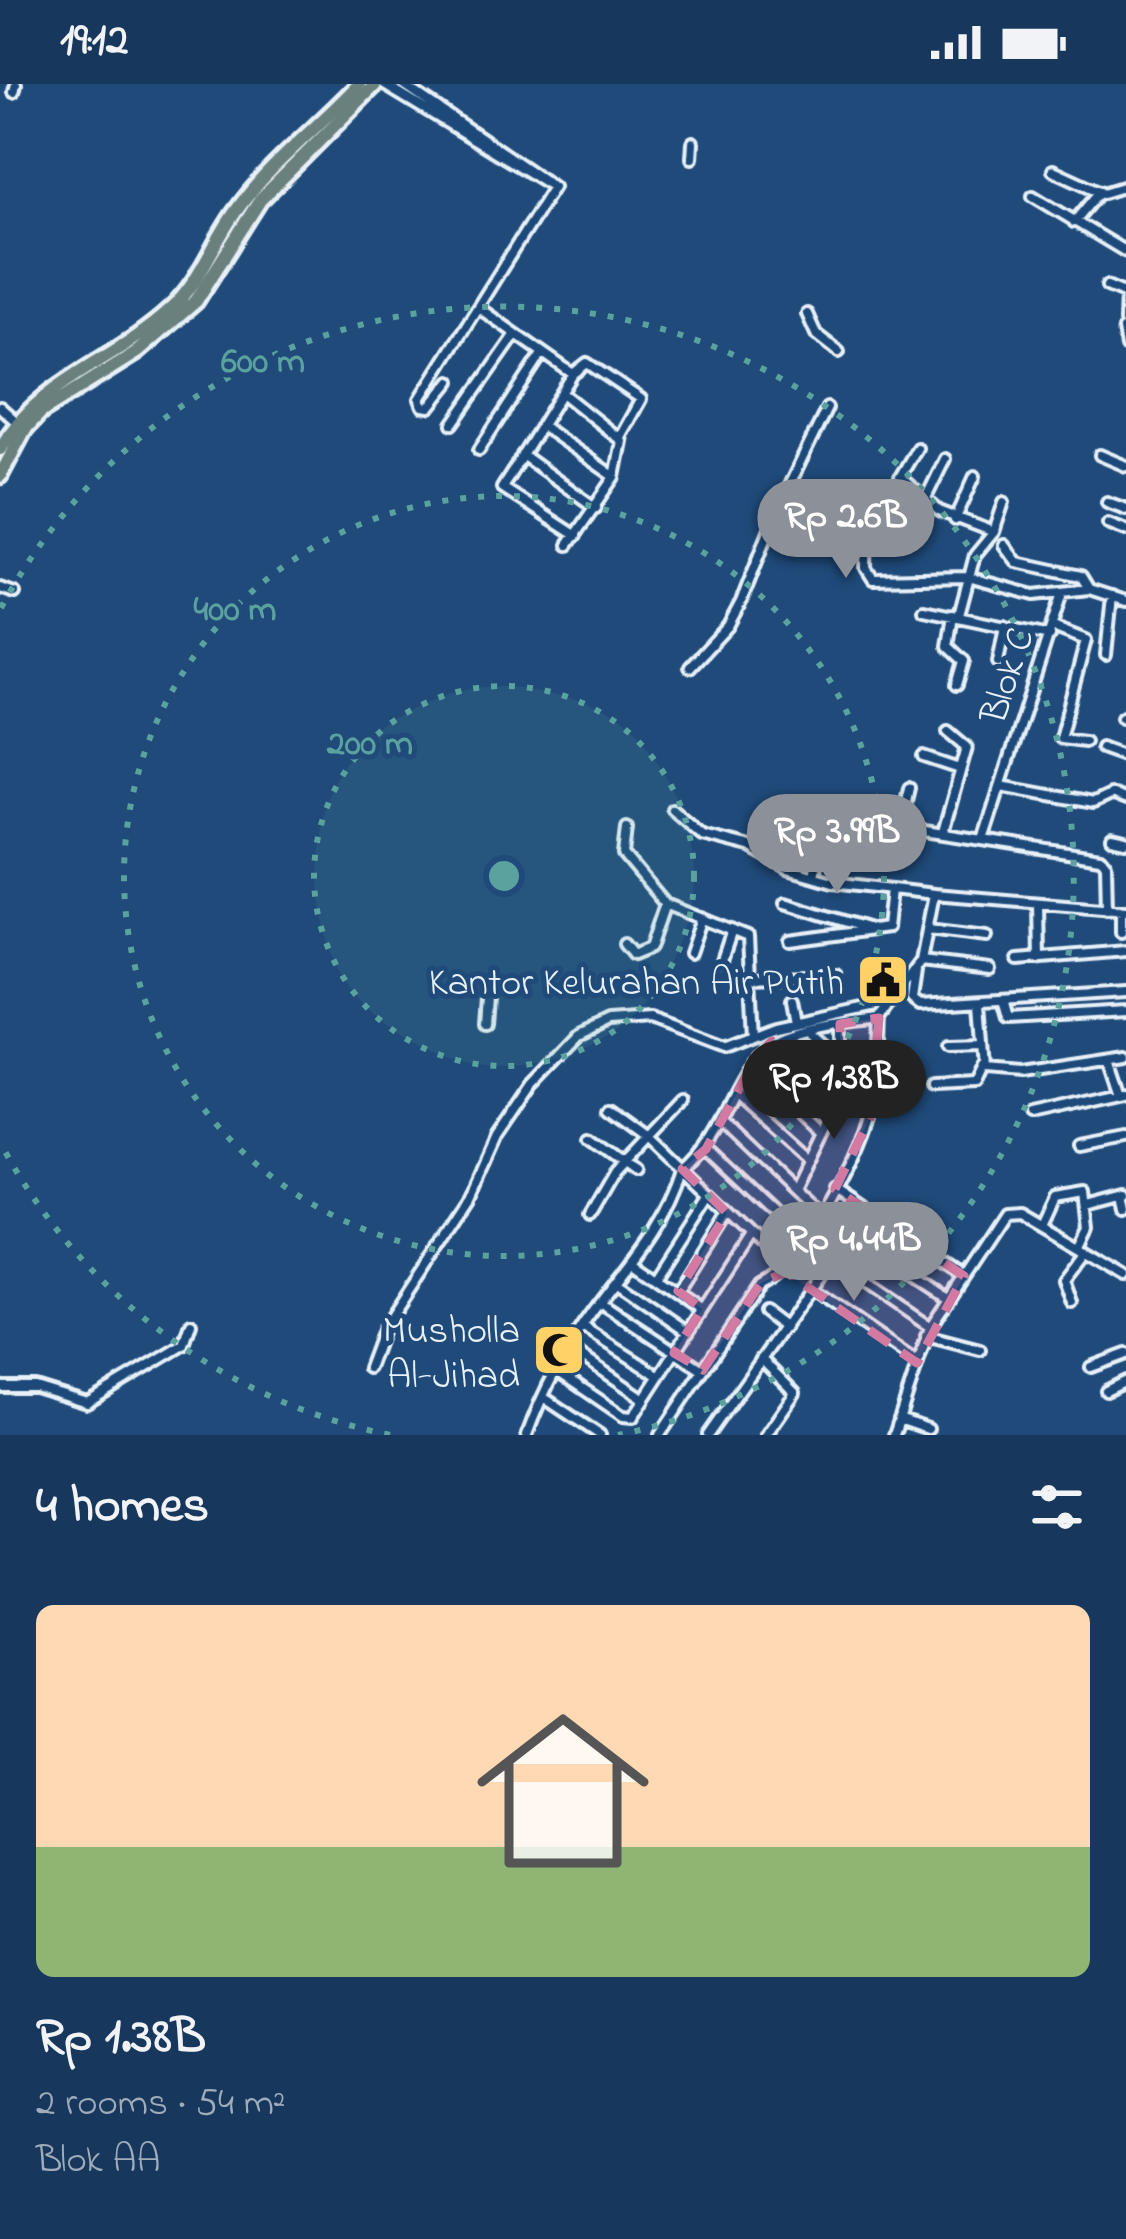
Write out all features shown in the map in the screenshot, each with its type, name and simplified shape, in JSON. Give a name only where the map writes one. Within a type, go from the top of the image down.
[{"type":"main road","points":[[297,154],[358,84]]},
{"type":"main road","points":[[0,449],[50,391],[167,313],[199,277],[235,212],[380,84]]},
{"type":"main road","points":[[0,476],[21,425]]},
{"type":"street","points":[[380,84],[551,185]]},
{"type":"street","points":[[401,84],[551,185]]},
{"type":"street","points":[[692,158],[693,142]]},
{"type":"street","points":[[1053,170],[1100,191],[1126,186]]},
{"type":"street","points":[[451,381],[430,407],[423,406],[420,399],[551,185]]},
{"type":"street","points":[[1074,221],[1100,191]]},
{"type":"street","points":[[1033,196],[1126,252]]},
{"type":"street","points":[[1107,286],[1126,294],[1126,347]]},
{"type":"street","points":[[479,308],[571,372]]},
{"type":"street","points":[[807,314],[816,334],[839,352]]},
{"type":"street","points":[[453,424],[516,334]]},
{"type":"street","points":[[479,450],[542,354]]},
{"type":"street","points":[[568,545],[576,536],[596,508],[615,477],[621,435],[641,400],[587,363],[571,372],[563,394],[502,488],[576,536]]},
{"type":"street","points":[[563,394],[621,435]]},
{"type":"street","points":[[0,407],[21,425]]},
{"type":"street","points":[[690,667],[728,626],[827,408]]},
{"type":"street","points":[[542,427],[615,477]]},
{"type":"street","points":[[916,448],[899,474],[955,520],[994,532]]},
{"type":"street","points":[[522,454],[596,508]]},
{"type":"street","points":[[1100,455],[1126,466]]},
{"type":"street","points":[[925,500],[945,459]]},
{"type":"street","points":[[955,520],[976,476]]},
{"type":"street","points":[[791,486],[806,495]]},
{"type":"street","points":[[957,685],[964,661],[949,646],[956,615],[975,555],[994,532],[1004,502]]},
{"type":"street","points":[[1107,502],[1126,508]]},
{"type":"street","points":[[778,508],[796,532],[814,542],[856,527],[867,530],[885,518]]},
{"type":"street","points":[[1108,523],[1126,530]]},
{"type":"street","points":[[867,530],[866,568],[873,579],[968,577],[1034,596],[1089,589],[1126,601]]},
{"type":"street","points":[[1004,545],[1017,562],[1081,576],[1089,589]]},
{"type":"street","points":[[0,588],[15,593]]},
{"type":"street","name":"Blok C","points":[[982,840],[1061,596]]},
{"type":"street","points":[[1106,655],[1112,596]]},
{"type":"street","points":[[923,610],[1086,640],[1060,738],[1084,741]]},
{"type":"street","points":[[998,662],[1005,626]]},
{"type":"street","points":[[943,832],[967,743],[947,731]]},
{"type":"street","points":[[1100,747],[1126,756]]},
{"type":"street","points":[[924,757],[960,769]]},
{"type":"street","points":[[1001,785],[1093,803],[1111,795],[1126,800]]},
{"type":"street","points":[[900,827],[909,788]]},
{"type":"street","points":[[672,809],[702,835],[742,844],[788,869],[891,889],[1124,910],[1121,932]]},
{"type":"street","points":[[779,827],[785,810],[1103,860],[1107,908]]},
{"type":"street","points":[[814,876],[825,819]]},
{"type":"street","points":[[627,828],[624,855],[665,904],[750,941],[753,1036]]},
{"type":"street","points":[[1112,839],[1126,842]]},
{"type":"street","points":[[790,941],[888,926],[891,889]]},
{"type":"street","points":[[934,894],[918,965],[916,1004],[1126,992]]},
{"type":"street","points":[[785,903],[874,931]]},
{"type":"street","points":[[1039,903],[1040,959]]},
{"type":"street","points":[[624,944],[629,954],[646,951],[665,904]]},
{"type":"street","points":[[690,953],[702,918]]},
{"type":"street","points":[[928,929],[987,936]]},
{"type":"street","points":[[722,960],[732,930]]},
{"type":"street","points":[[1018,960],[1126,951]]},
{"type":"street","points":[[918,965],[990,969]]},
{"type":"street","points":[[660,1435],[759,1286],[786,1267],[820,1217],[870,1118],[879,1018],[918,965]]},
{"type":"street","points":[[751,979],[836,975]]},
{"type":"street","points":[[485,1024],[488,983]]},
{"type":"street","points":[[792,1000],[796,1022]]},
{"type":"street","points":[[1004,1000],[1008,1018],[1126,1011]]},
{"type":"street","points":[[368,1368],[382,1330],[533,1083],[579,1036],[608,1022],[665,1021],[716,1047],[796,1022],[886,1003]]},
{"type":"street","points":[[931,1088],[974,1085],[982,1068],[980,1003]]},
{"type":"street","points":[[527,1435],[557,1371],[600,1302],[634,1262],[674,1194],[682,1169],[706,1150],[750,1066],[772,1042],[879,1018]]},
{"type":"street","points":[[793,1191],[836,1104],[840,1024]]},
{"type":"street","points":[[809,1031],[840,1061]]},
{"type":"street","points":[[772,1042],[836,1104]]},
{"type":"street","points":[[948,1046],[982,1046]]},
{"type":"street","points":[[982,1068],[1021,1073],[1126,1057]]},
{"type":"street","points":[[1030,1116],[1123,1095],[1109,1060]]},
{"type":"street","points":[[750,1066],[821,1133]]},
{"type":"street","points":[[736,1096],[807,1160]]},
{"type":"street","points":[[590,1215],[625,1161],[683,1100]]},
{"type":"street","points":[[611,1108],[648,1135],[786,1267]]},
{"type":"street","points":[[722,1123],[820,1217]]},
{"type":"street","points":[[1079,1146],[1126,1137]]},
{"type":"street","points":[[592,1138],[636,1170]]},
{"type":"street","points":[[706,1150],[830,1262],[928,1331],[980,1350]]},
{"type":"street","points":[[835,1189],[964,1276]]},
{"type":"street","points":[[1042,1225],[1055,1197],[1082,1190],[1089,1227],[1064,1280],[1072,1303]]},
{"type":"street","points":[[656,1277],[708,1196]]},
{"type":"street","points":[[1088,1205],[1124,1196],[1126,1209]]},
{"type":"street","points":[[678,1291],[728,1213]]},
{"type":"street","points":[[894,1435],[928,1331],[1004,1214],[1020,1213],[1126,1275]]},
{"type":"street","points":[[841,1268],[875,1217]]},
{"type":"street","points":[[557,1371],[623,1417],[633,1417],[751,1235]]},
{"type":"street","points":[[860,1240],[948,1298]]},
{"type":"street","points":[[634,1262],[702,1310]]},
{"type":"street","points":[[708,1435],[830,1262]]},
{"type":"street","points":[[618,1282],[688,1330]]},
{"type":"street","points":[[812,1291],[917,1363]]},
{"type":"street","points":[[600,1302],[703,1370]]},
{"type":"street","points":[[764,1312],[784,1328]]},
{"type":"street","points":[[0,1387],[34,1387],[87,1403],[184,1345],[191,1324]]},
{"type":"street","points":[[584,1328],[658,1375]]},
{"type":"street","points":[[571,1349],[644,1398]]},
{"type":"street","points":[[1091,1367],[1126,1354]]},
{"type":"street","points":[[761,1359],[795,1393],[766,1435]]},
{"type":"street","points":[[1106,1391],[1126,1381]]},
{"type":"street","points":[[543,1396],[600,1435]]},
{"type":"street","points":[[899,1419],[928,1429]]},
{"type":"highlighted area","points":[[879,1018],[870,1118],[835,1189],[964,1276],[917,1363],[786,1272],[761,1283],[703,1370],[674,1353],[702,1309],[678,1291],[727,1213],[682,1169],[706,1149],[757,1056],[772,1041],[840,1108],[840,1024]]},
{"type":"place","name":"Kantor Kelurahan Air Putih","points":[[883,980]]},
{"type":"place","name":"Musholla Al-Jihad","points":[[559,1350]]}]
